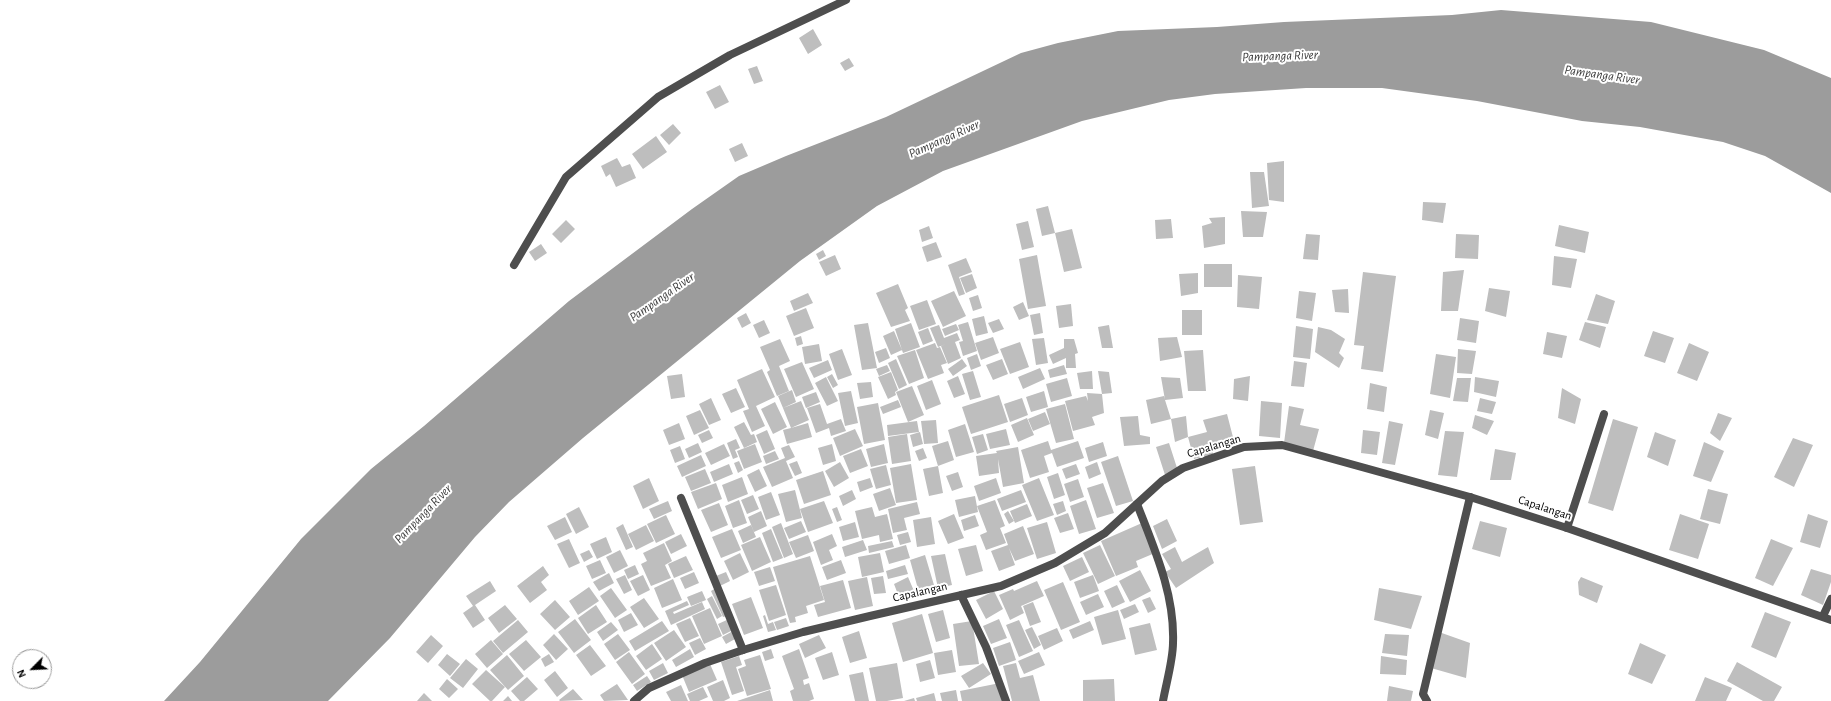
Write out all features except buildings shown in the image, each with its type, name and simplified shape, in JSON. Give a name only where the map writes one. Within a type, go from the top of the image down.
[{"type":"street","points":[[514,265],[566,177],[658,97],[730,56],[846,0]]},
{"type":"street","points":[[1567,528],[1604,414]]},
{"type":"street","name":"Capalangan","points":[[634,701],[649,688],[705,664],[743,650],[803,632],[1001,586],[1055,563],[1105,533],[1162,481],[1183,468],[1244,447],[1282,445],[1470,497],[1567,528],[1831,620]]},
{"type":"street","points":[[1427,701],[1422,694],[1470,497]]},
{"type":"street","points":[[681,498],[743,650]]},
{"type":"street","points":[[1137,504],[1157,556],[1172,609],[1173,644],[1163,701]]},
{"type":"street","points":[[961,595],[986,647],[1006,701]]},
{"type":"street","points":[[1823,616],[1831,599]]},
{"type":"water","name":"Pampanga River","points":[[1501,10],[1651,22],[1764,50],[1831,78],[1831,193],[1765,156],[1723,142],[1640,127],[1582,121],[1477,101],[1382,88],[1306,88],[1215,94],[1169,100],[1082,121],[943,171],[877,206],[800,261],[583,438],[509,502],[475,537],[390,638],[328,701],[164,701],[200,662],[301,539],[371,469],[424,426],[569,301],[692,209],[739,176],[886,117],[1021,53],[1058,43],[1118,31],[1452,15]]}]
